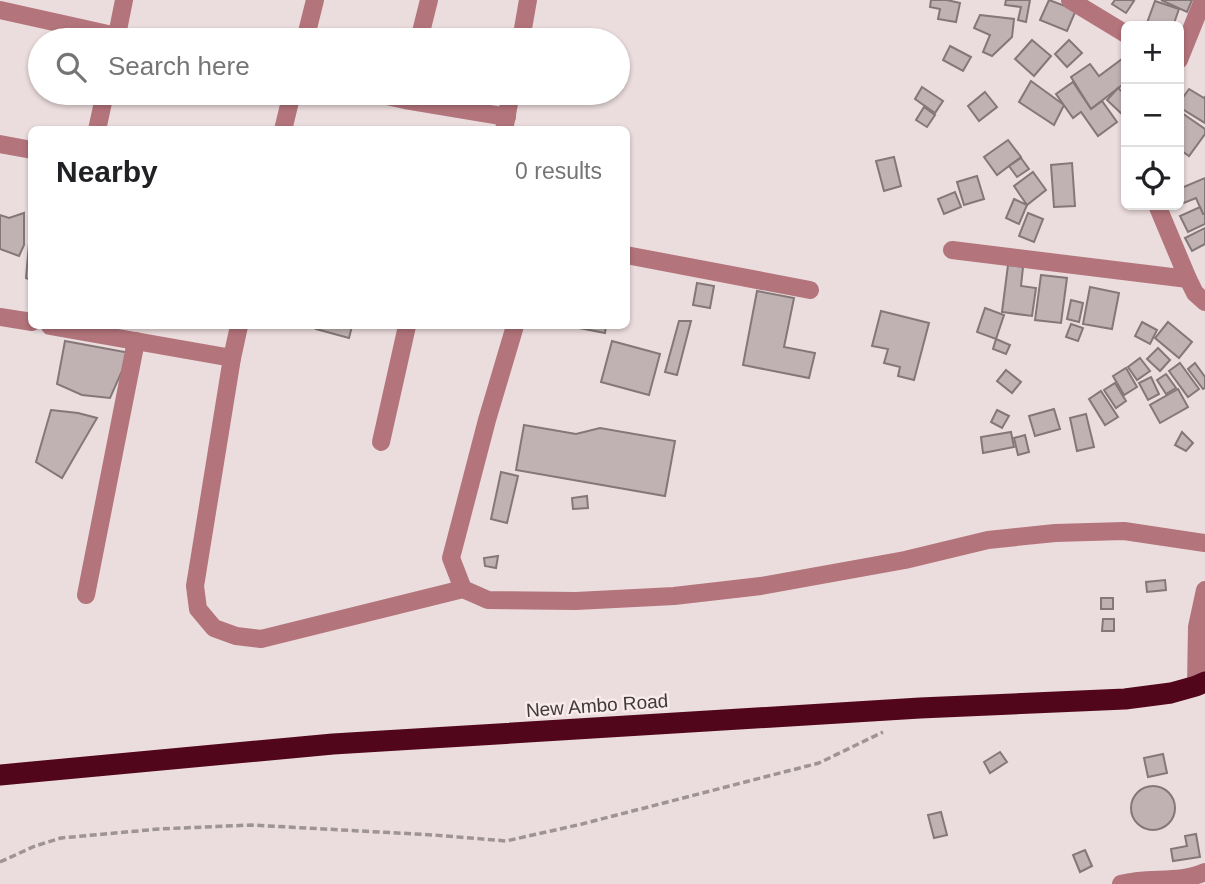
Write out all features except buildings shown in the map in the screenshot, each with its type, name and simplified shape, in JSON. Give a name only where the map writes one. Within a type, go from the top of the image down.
[{"type":"highway","name":"New Ambo Road","points":[[0,775],[333,744],[920,708],[1125,699],[1202,687]]},
{"type":"street","points":[[118,28],[124,0]]},
{"type":"street","points":[[308,28],[315,0]]},
{"type":"street","points":[[422,28],[429,0]]},
{"type":"street","points":[[523,28],[528,0]]},
{"type":"street","points":[[1070,0],[1121,31]]},
{"type":"street","points":[[1184,48],[1203,0]]},
{"type":"street","points":[[0,10],[75,28]]},
{"type":"street","points":[[98,126],[102,105]]},
{"type":"street","points":[[284,126],[289,105]]},
{"type":"street","points":[[439,105],[506,123],[509,105]]},
{"type":"street","points":[[0,144],[28,149]]},
{"type":"street","points":[[1159,210],[1188,279],[1195,293],[1205,302]]},
{"type":"street","points":[[952,250],[1188,279]]},
{"type":"street","points":[[630,256],[810,290]]},
{"type":"street","points":[[0,317],[28,321]]},
{"type":"street","points":[[67,329],[232,358]]},
{"type":"street","points":[[238,329],[195,586],[198,609],[214,628],[236,636],[261,639],[463,589],[488,600],[576,601],[674,596],[761,586],[905,560],[988,540],[1055,533],[1124,531],[1205,543]]},
{"type":"street","points":[[380,442],[406,329]]},
{"type":"street","points":[[463,589],[450,558],[514,329]]},
{"type":"street","points":[[86,595],[136,341]]},
{"type":"street","name":"New Ambo Road","points":[[1202,687],[1197,627],[1205,590]]},
{"type":"street","points":[[1121,884],[1197,876],[1205,872]]},
{"type":"path","points":[[0,862],[61,838],[225,826],[352,830],[506,841],[819,763],[885,730]]}]
